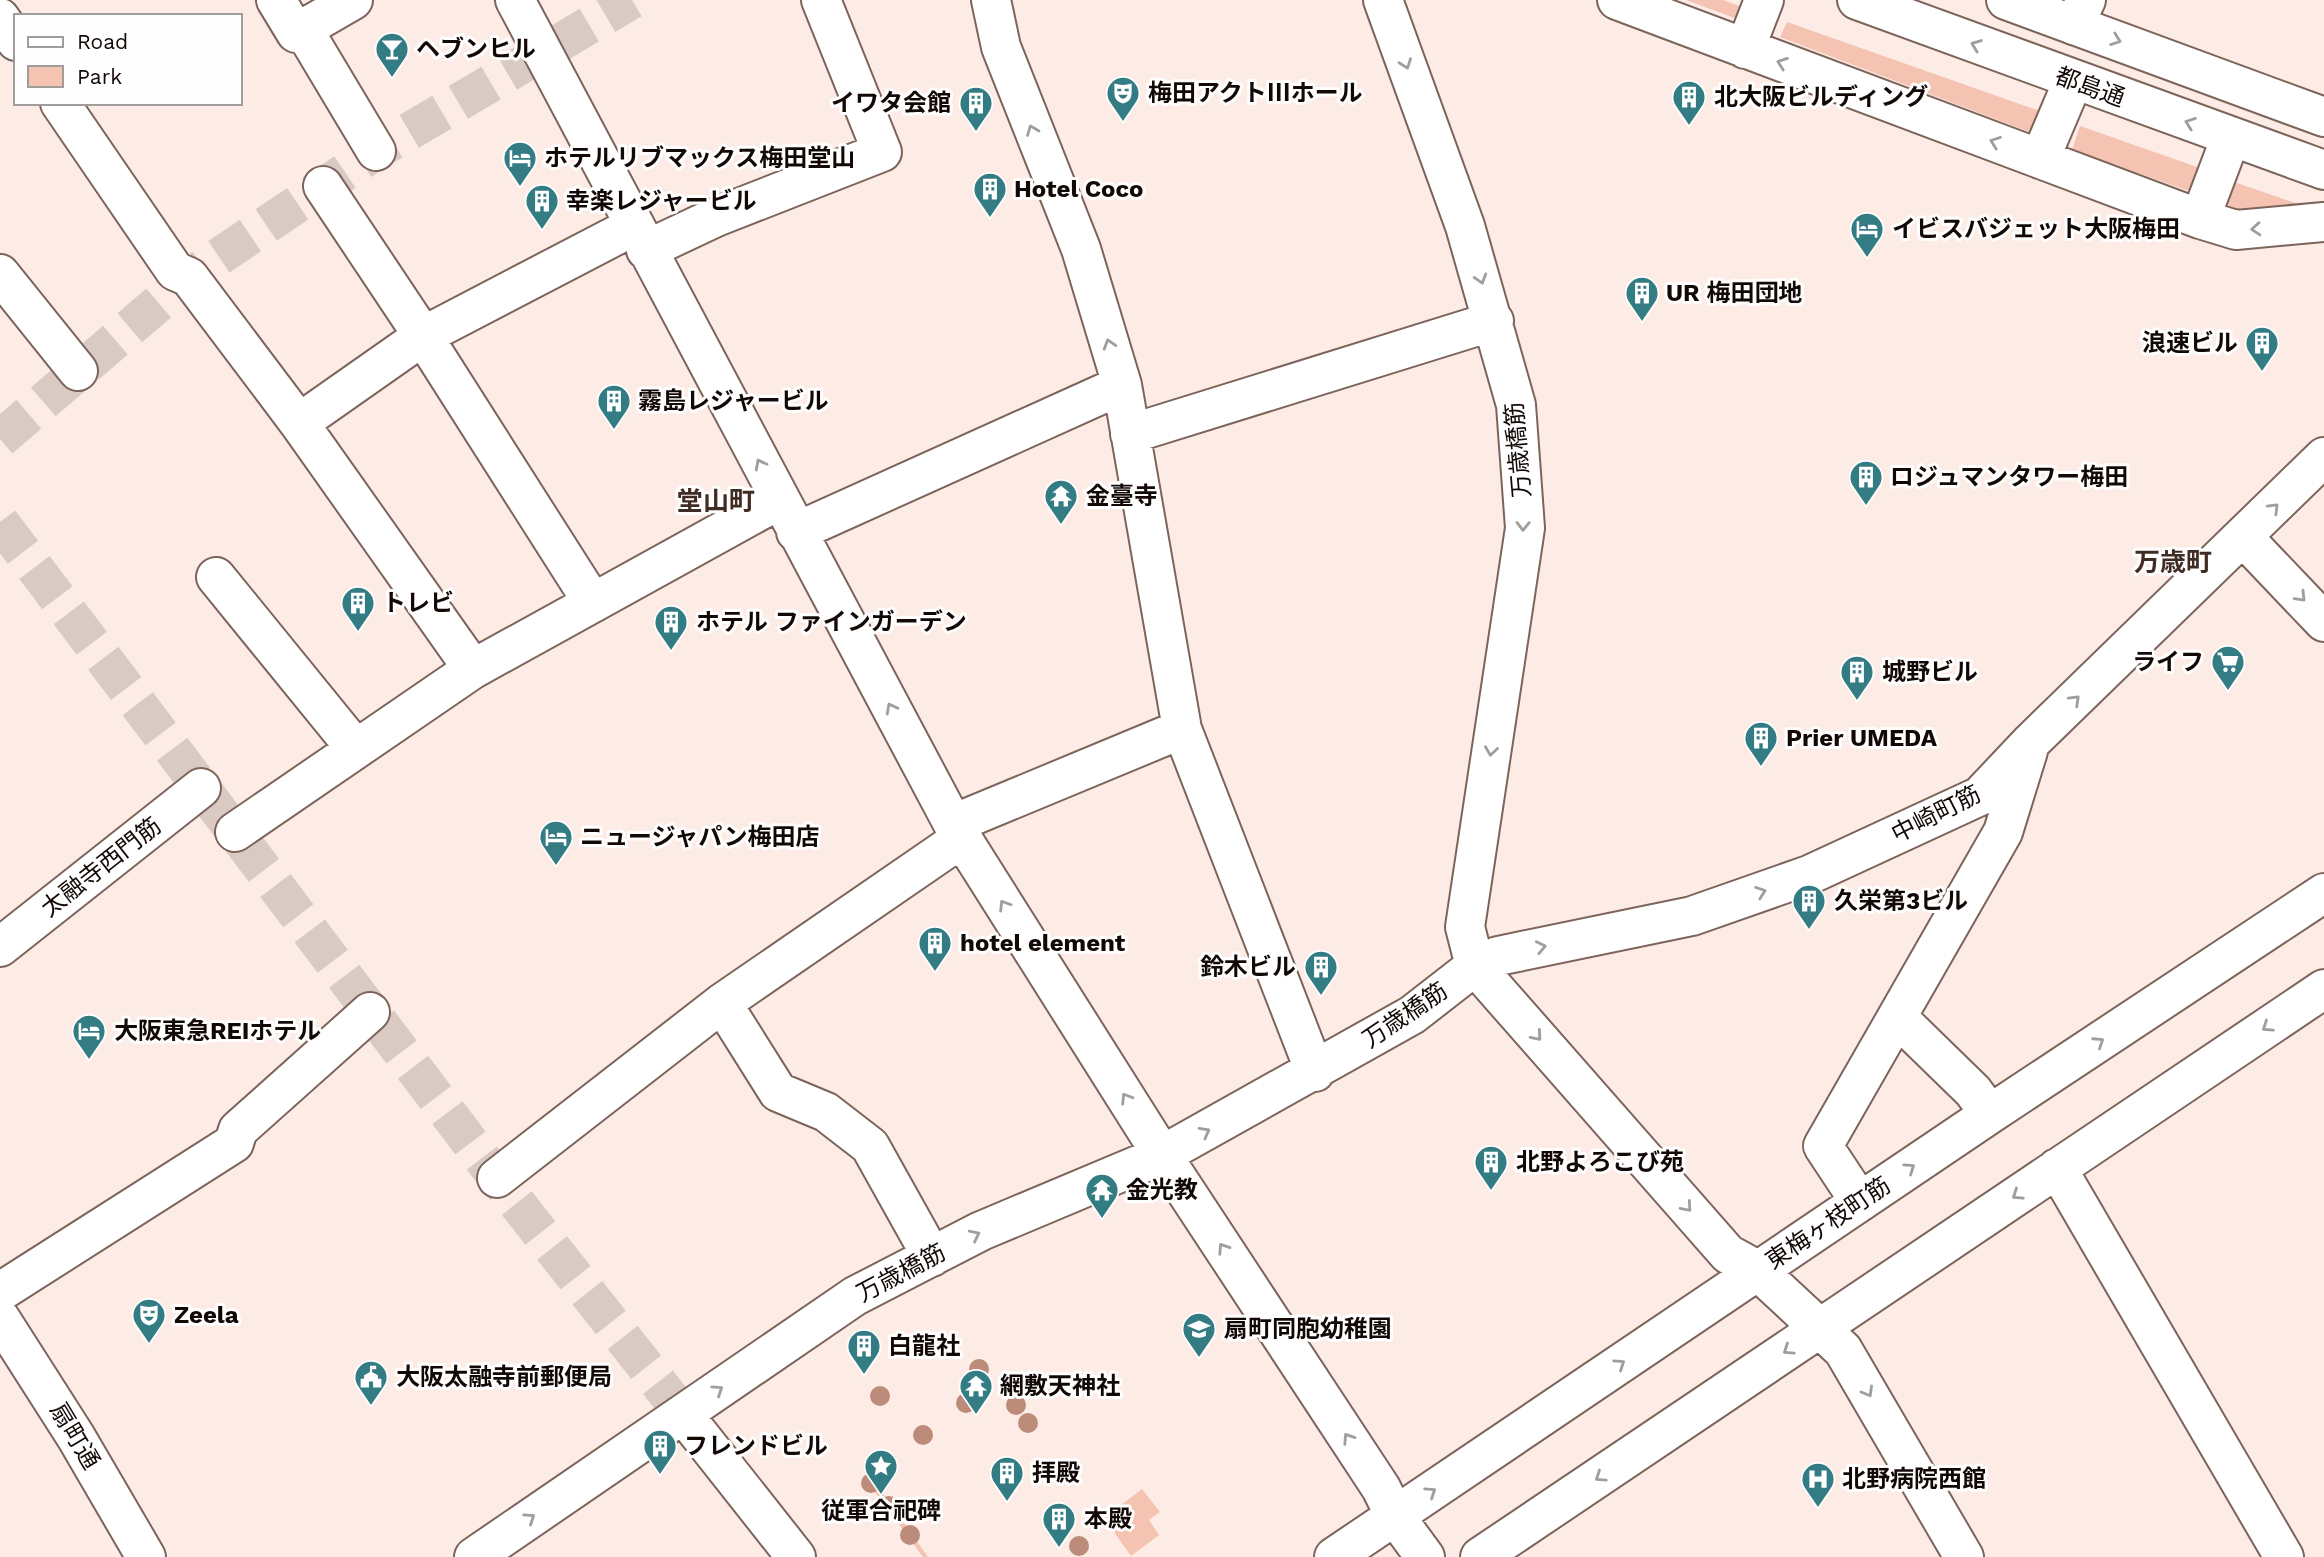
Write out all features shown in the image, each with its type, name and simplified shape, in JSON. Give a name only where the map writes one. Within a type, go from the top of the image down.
[{"type":"street","points":[[276,0],[296,33],[353,0]]},
{"type":"street","points":[[515,0],[958,831],[1162,1155],[1381,1488],[1395,1516],[1425,1557]]},
{"type":"street","points":[[299,423],[424,335],[640,238],[716,217],[882,152],[821,0]]},
{"type":"street","points":[[991,0],[1001,47],[1081,250],[1122,386],[1182,729],[1315,1072]]},
{"type":"street","name":"万歳橋筋","points":[[474,1557],[855,1296],[981,1231],[1162,1155],[1412,1016],[1475,967],[1465,928],[1525,528],[1516,405],[1465,226],[1383,0]]},
{"type":"street","points":[[1617,0],[2200,219],[2236,230],[2324,222]]},
{"type":"street","points":[[1745,49],[1764,0]]},
{"type":"street","name":"都島通","points":[[1857,0],[2073,81],[2324,170]]},
{"type":"street","points":[[2006,0],[2080,13],[2324,117]]},
{"type":"street","points":[[0,18],[14,38]]},
{"type":"street","points":[[303,29],[376,151]]},
{"type":"street","points":[[2040,159],[2073,81]]},
{"type":"street","points":[[61,105],[175,271],[189,277],[299,423],[473,669]]},
{"type":"street","points":[[2200,219],[2231,137]]},
{"type":"street","points":[[323,186],[424,335],[593,603]]},
{"type":"street","points":[[0,274],[78,371]]},
{"type":"street","points":[[1130,434],[1494,321]]},
{"type":"street","points":[[235,832],[473,669],[593,603],[788,516],[1122,386]]},
{"type":"street","name":"中崎町筋","points":[[1475,967],[1498,956],[1692,916],[1809,875],[1980,796],[2031,742],[2244,538],[2324,457]]},
{"type":"street","points":[[2244,538],[2324,622]]},
{"type":"street","points":[[216,577],[356,749]]},
{"type":"street","points":[[497,1178],[722,1003],[958,831],[1182,729]]},
{"type":"street","points":[[1860,1202],[1823,1146],[2003,832],[2031,742]]},
{"type":"street","name":"太融寺西門筋","points":[[0,947],[201,788]]},
{"type":"street","name":"東梅ヶ枝町筋","points":[[1334,1557],[1757,1270],[2324,893]]},
{"type":"street","points":[[1475,967],[1728,1254],[1757,1270],[1843,1350],[1964,1557]]},
{"type":"street","points":[[1480,1557],[2324,989]]},
{"type":"street","points":[[722,1003],[778,1092],[826,1112],[870,1146],[932,1256]]},
{"type":"street","points":[[0,1292],[234,1143],[238,1130],[370,1012]]},
{"type":"street","points":[[1898,1018],[1973,1091],[1990,1114]]},
{"type":"street","points":[[2057,1168],[2284,1557]]},
{"type":"street","name":"扇町通","points":[[0,1318],[76,1437],[146,1557]]},
{"type":"street","points":[[682,1414],[796,1557]]},
{"type":"green space","points":[[1686,0],[1723,0],[1742,7],[1737,19]]},
{"type":"green space","points":[[1787,22],[2040,111],[2032,133],[1780,37]]},
{"type":"green space","points":[[2080,126],[2200,168],[2192,192],[2072,150]]},
{"type":"green space","points":[[2234,182],[2301,205],[2242,214],[2225,205]]},
{"type":"green space","points":[[871,1477],[928,1557],[923,1557],[866,1480]]},
{"type":"green space","points":[[1142,1489],[1160,1512],[1149,1520],[1159,1535],[1131,1556],[1104,1518]]},
{"type":"tunnel","points":[[0,439],[189,277],[376,151],[632,0]]},
{"type":"tunnel","points":[[0,522],[497,1178],[683,1414]]},
{"type":"place","name":"ヘブンヒル","points":[[392,79]]},
{"type":"place","name":"梅田アクトⅢホール","points":[[1123,123]]},
{"type":"place","name":"北大阪ビルディング","points":[[1689,127]]},
{"type":"place","name":"イワタ会館","points":[[976,133]]},
{"type":"place","name":"ホテルリブマックス梅田堂山","points":[[520,188]]},
{"type":"place","name":"Hotel Coco","points":[[990,219]]},
{"type":"place","name":"幸楽レジャービル","points":[[542,231]]},
{"type":"place","name":"イビスバジェット大阪梅田","points":[[1867,259]]},
{"type":"place","name":"UR 梅田団地","points":[[1642,323]]},
{"type":"place","name":"浪速ビル","points":[[2262,373]]},
{"type":"place","name":"霧島レジャービル","points":[[614,431]]},
{"type":"place","name":"ロジュマンタワー梅田","points":[[1866,507]]},
{"type":"place","name":"金臺寺","points":[[1061,526]]},
{"type":"place","name":"トレビ","points":[[358,633]]},
{"type":"place","name":"ホテル ファインガーデン","points":[[671,652]]},
{"type":"place","name":"ライフ","points":[[2228,692]]},
{"type":"place","name":"城野ビル","points":[[1857,702]]},
{"type":"place","name":"Prier UMEDA","points":[[1761,768]]},
{"type":"place","name":"ニュージャパン梅田店","points":[[556,867]]},
{"type":"place","name":"久栄第3ビル","points":[[1809,931]]},
{"type":"place","name":"hotel element","points":[[935,973]]},
{"type":"place","name":"鈴木ビル","points":[[1321,997]]},
{"type":"place","name":"大阪東急REIホテル","points":[[89,1061]]},
{"type":"place","name":"北野よろこび苑","points":[[1491,1192]]},
{"type":"place","name":"金光教","points":[[1102,1220]]},
{"type":"place","name":"Zeela","points":[[149,1345]]},
{"type":"place","name":"扇町同胞幼稚園","points":[[1199,1359]]},
{"type":"place","name":"白龍社","points":[[864,1376]]},
{"type":"place","name":"大阪太融寺前郵便局","points":[[371,1407]]},
{"type":"place","name":"網敷天神社","points":[[976,1416]]},
{"type":"place","name":"フレンドビル","points":[[660,1476]]},
{"type":"place","name":"従軍合祀碑","points":[[881,1496]]},
{"type":"place","name":"拝殿","points":[[1007,1503]]},
{"type":"place","name":"北野病院西館","points":[[1818,1509]]},
{"type":"place","name":"本殿","points":[[1059,1549]]},
{"type":"district","name":"堂山町","points":[[716,501]]},
{"type":"district","name":"万歳町","points":[[2173,562]]}]
